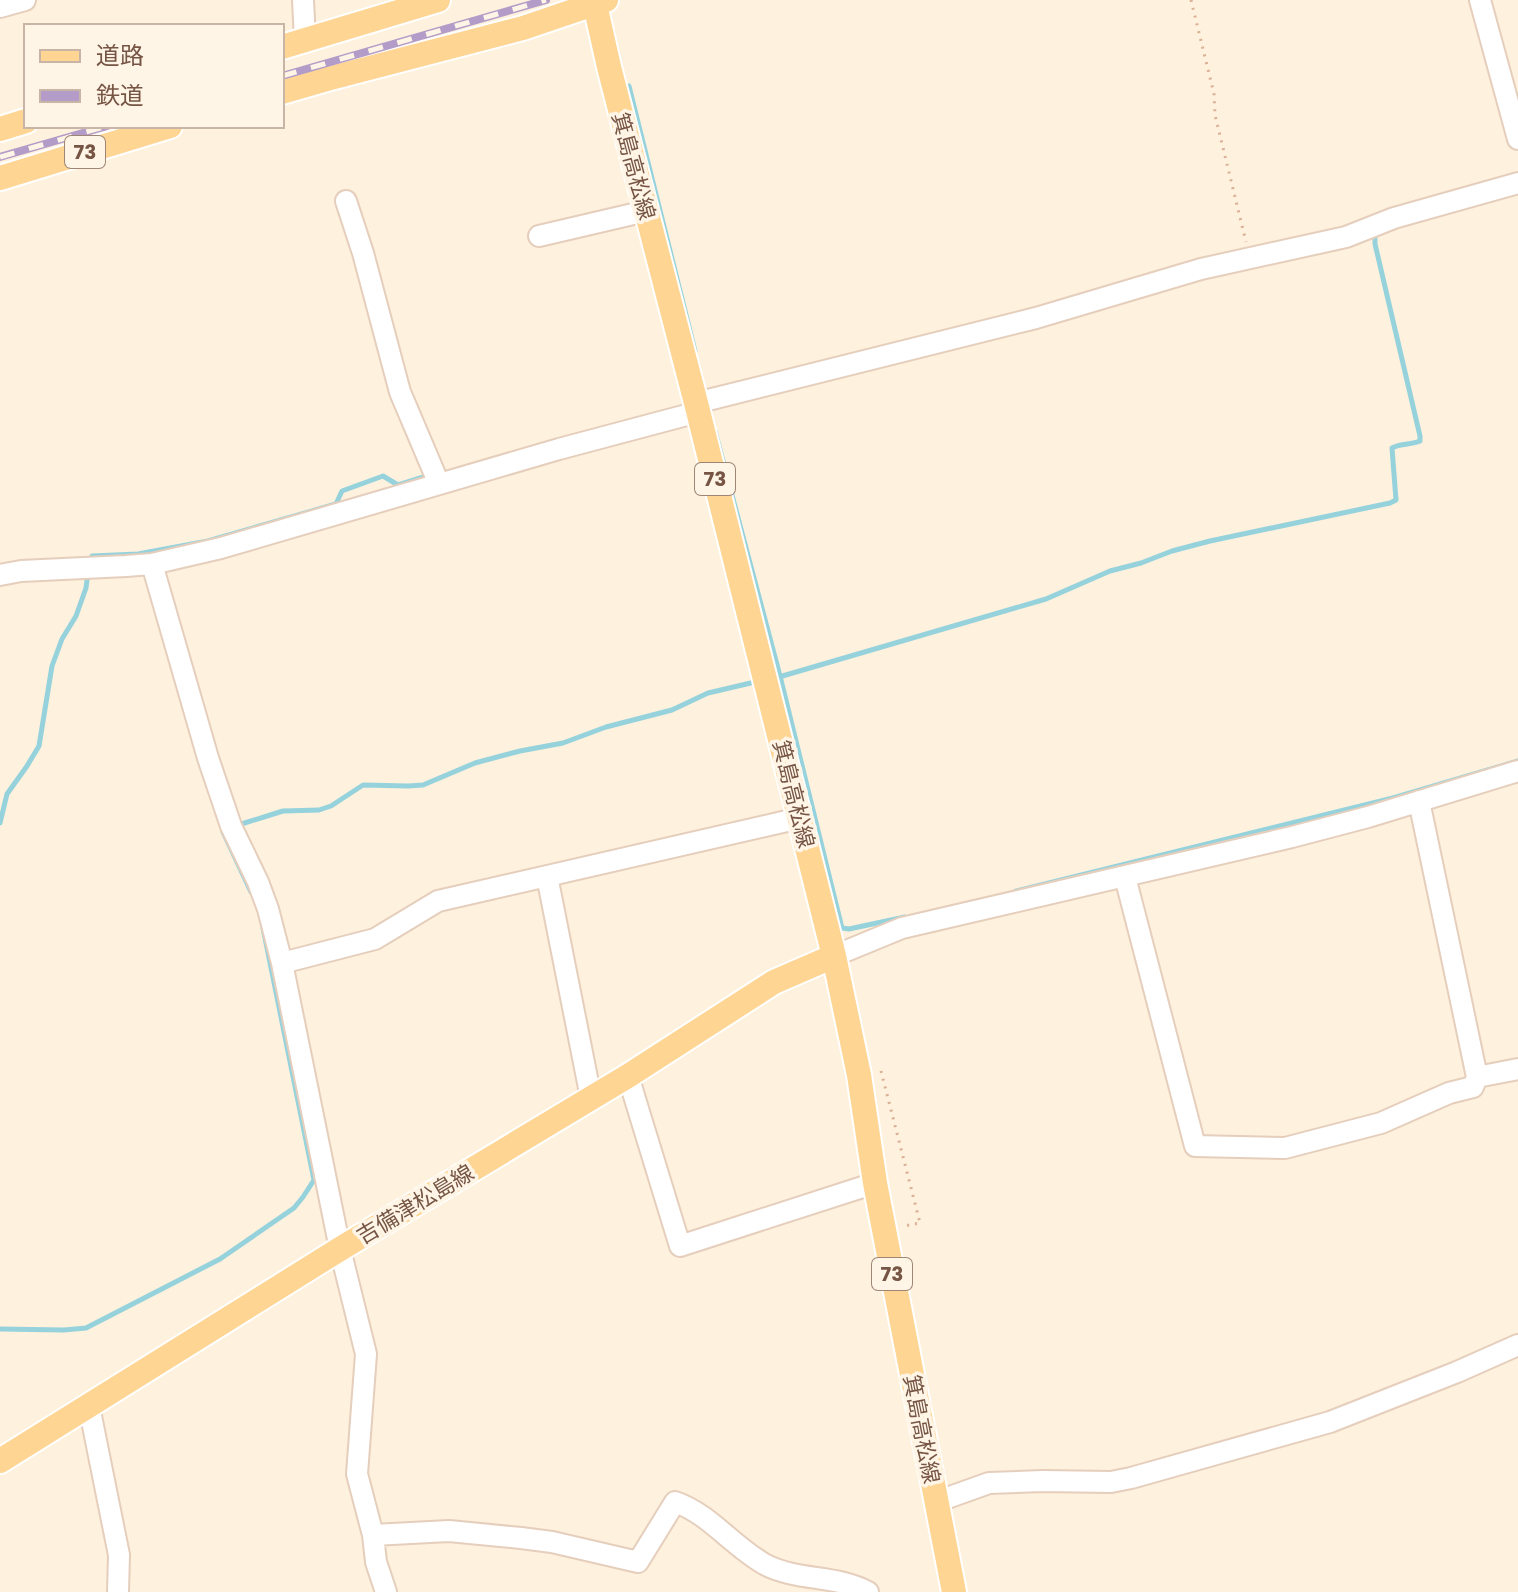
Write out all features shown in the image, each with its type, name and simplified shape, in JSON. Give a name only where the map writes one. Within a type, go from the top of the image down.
[{"type":"main road","points":[[294,43],[438,0]]},
{"type":"main road","name":"箕島高松線","points":[[284,91],[523,28],[598,1],[609,67],[646,211],[703,403],[834,956],[859,1075],[875,1183],[954,1592]]},
{"type":"main road","points":[[0,129],[24,122]]},
{"type":"main road","name":"73","points":[[0,178],[163,128]]},
{"type":"main road","name":"吉備津松島線","points":[[0,1461],[340,1249],[628,1076],[774,982],[834,956]]},
{"type":"street","points":[[0,7],[25,0]]},
{"type":"street","points":[[294,43],[303,0]]},
{"type":"street","points":[[1480,0],[1518,139]]},
{"type":"street","points":[[0,575],[21,571],[152,564],[221,548],[437,478],[559,449],[703,403],[986,331],[1201,269],[1346,237],[1394,218],[1518,183]]},
{"type":"street","points":[[346,201],[400,392],[437,478]]},
{"type":"street","points":[[539,236],[646,211]]},
{"type":"street","points":[[152,564],[208,758],[231,828],[268,909],[282,963],[340,1249],[366,1354],[357,1474],[373,1535],[376,1562],[386,1592]]},
{"type":"street","points":[[834,956],[902,928],[1292,837],[1518,771]]},
{"type":"street","points":[[1125,877],[1195,1146],[1285,1148],[1360,1130],[1449,1093],[1473,1087],[1477,1077],[1419,801]]},
{"type":"street","points":[[282,963],[375,939],[438,901],[800,818]]},
{"type":"street","points":[[547,876],[591,1098]]},
{"type":"street","points":[[1477,1077],[1518,1069]]},
{"type":"street","points":[[628,1076],[680,1246],[875,1183]]},
{"type":"street","points":[[936,1502],[989,1483],[1111,1482],[1131,1478],[1330,1422],[1518,1345]]},
{"type":"street","points":[[89,1406],[119,1555],[118,1592]]},
{"type":"street","points":[[373,1535],[449,1531],[521,1538],[638,1562],[675,1502],[690,1507],[768,1566],[847,1584],[868,1592]]},
{"type":"path","points":[[1191,0],[1250,258]]},
{"type":"path","points":[[880,1066],[920,1223],[895,1227]]},
{"type":"waterway","points":[[629,86],[695,351]]},
{"type":"waterway","points":[[779,677],[1046,599],[1110,571],[1172,551],[1396,500],[1392,448],[1420,441],[1420,436],[1375,244],[1377,234]]},
{"type":"waterway","points":[[715,431],[842,928],[905,917]]},
{"type":"waterway","points":[[90,562],[92,556],[138,554],[208,541],[336,504],[342,491],[383,476],[398,485],[430,475]]},
{"type":"waterway","points":[[0,823],[7,794],[39,746],[52,666],[62,639],[76,616],[88,572]]},
{"type":"waterway","points":[[235,826],[283,811],[319,810],[331,806],[363,785],[423,785],[475,763],[563,743],[606,727],[672,710],[708,693],[755,682]]},
{"type":"waterway","points":[[1016,891],[1393,798],[1518,761]]},
{"type":"waterway","points":[[226,830],[223,832],[251,892]]},
{"type":"waterway","points":[[0,1329],[86,1328],[220,1259],[294,1208],[303,1197],[314,1180],[263,928]]},
{"type":"railway","points":[[284,75],[546,0]]},
{"type":"railway","points":[[0,157],[100,128]]}]
